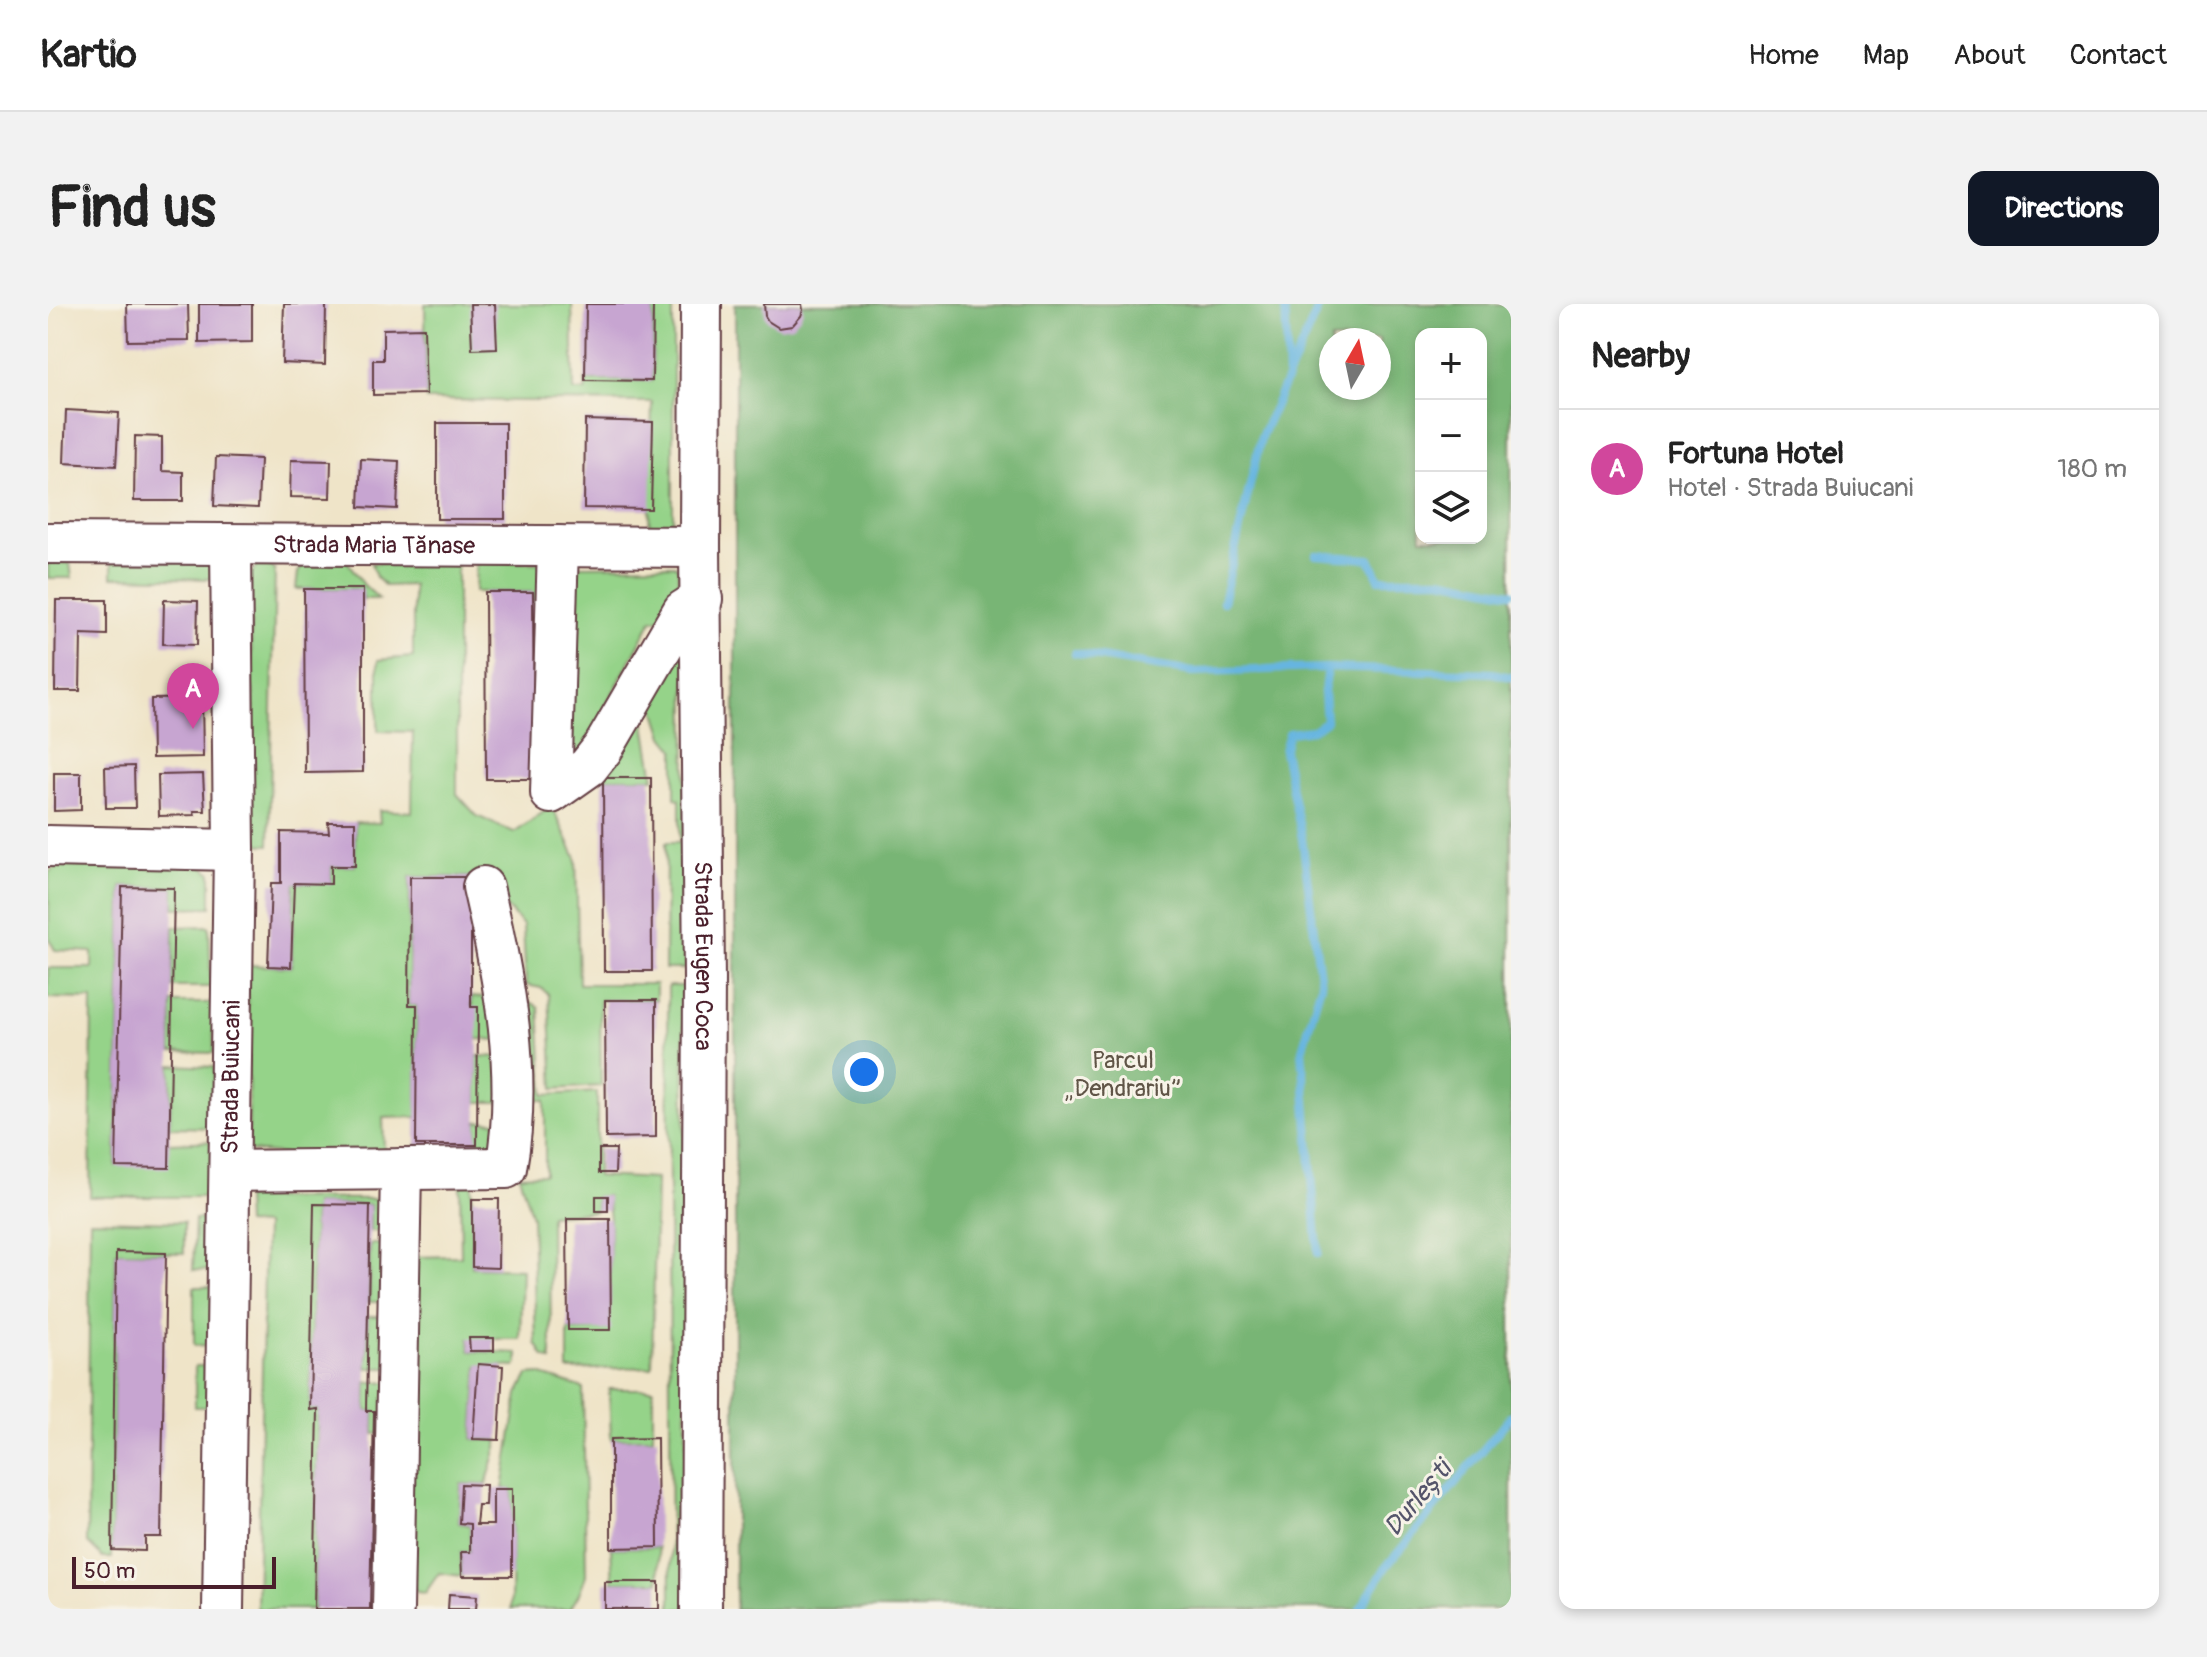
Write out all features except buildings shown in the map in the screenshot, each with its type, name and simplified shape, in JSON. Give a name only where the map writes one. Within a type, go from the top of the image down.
[{"type":"street","name":"Strada Eugen Coca","points":[[701,304],[704,995],[701,1609]]},
{"type":"street","name":"Strada Maria Tănase","points":[[48,543],[700,547]]},
{"type":"street","name":"Strada Buiucani","points":[[223,1609],[234,850],[231,546]]},
{"type":"street","points":[[558,546],[551,793],[588,767],[603,748],[683,611],[702,599]]},
{"type":"street","points":[[48,846],[234,850]]},
{"type":"street","points":[[230,1171],[506,1168],[513,1131],[507,1010],[483,887]]},
{"type":"street","points":[[393,1609],[401,1169]]},
{"type":"green space","points":[[425,304],[572,304],[574,391],[586,391],[585,380],[652,381],[653,304],[673,304],[673,530],[649,535],[652,402],[426,400]]},
{"type":"green space","name":"Parcul „Dendrariu”","points":[[735,304],[1511,304],[1511,1609],[735,1609]]},
{"type":"green space","points":[[112,560],[212,562],[213,579],[112,577]]},
{"type":"green space","points":[[347,561],[364,585],[379,599],[363,599],[362,589],[296,589],[298,572],[306,563]]},
{"type":"green space","points":[[476,561],[541,563],[549,617],[533,617],[533,592],[475,592]]},
{"type":"green space","points":[[48,563],[70,563],[72,578],[48,578]]},
{"type":"green space","points":[[259,563],[275,570],[269,845],[252,844],[250,799],[254,711],[250,575]]},
{"type":"green space","points":[[371,563],[457,564],[457,794],[477,816],[514,833],[552,806],[576,858],[579,984],[656,984],[656,1000],[600,1000],[601,1086],[554,1089],[549,995],[541,988],[526,985],[523,925],[485,885],[471,877],[410,877],[409,1005],[417,1005],[417,1117],[383,1118],[384,1149],[378,1162],[249,1151],[247,965],[291,967],[294,883],[331,883],[331,866],[355,866],[355,822],[380,823],[379,810],[412,812],[413,732],[378,731],[378,660],[413,657],[413,585],[385,586],[376,577]]},
{"type":"green space","points":[[675,565],[678,568],[678,602],[674,617],[652,620],[607,704],[591,756],[567,757],[572,566]]},
{"type":"green space","points":[[686,623],[685,969],[665,969],[666,842],[680,842],[680,799],[675,798],[675,750],[664,736],[648,687]]},
{"type":"green space","points":[[641,700],[654,778],[603,778]]},
{"type":"green space","points":[[200,863],[211,873],[211,907],[174,908],[174,888],[122,887],[116,1166],[169,1143],[218,1141],[218,1197],[90,1197],[92,999],[48,998],[48,968],[92,968],[92,952],[55,950],[49,939],[49,872],[59,864]]},
{"type":"green space","points":[[209,926],[211,987],[172,987],[174,927]]},
{"type":"green space","points":[[668,986],[684,986],[687,1609],[671,1609]]},
{"type":"green space","points":[[471,997],[486,998],[504,1040],[477,1039]]},
{"type":"green space","points":[[524,998],[539,1007],[544,1095],[597,1092],[597,1176],[656,1179],[652,1367],[568,1370],[568,1330],[610,1329],[610,1219],[607,1196],[596,1197],[596,1211],[550,1215],[551,1360],[544,1357],[536,1343],[532,1217],[519,1175],[545,1174],[545,1100],[527,1100]]},
{"type":"green space","points":[[172,1003],[213,1003],[214,1053],[171,1052]]},
{"type":"green space","points":[[477,1056],[505,1057],[505,1102],[477,1102]]},
{"type":"green space","points":[[171,1065],[214,1067],[216,1128],[170,1127]]},
{"type":"green space","points":[[477,1121],[502,1122],[501,1148],[416,1162],[416,1145],[476,1145]]},
{"type":"green space","points":[[460,1180],[472,1181],[472,1267],[522,1269],[520,1339],[469,1339],[470,1351],[518,1353],[518,1363],[515,1367],[478,1365],[473,1439],[499,1440],[486,1485],[461,1484],[459,1523],[470,1525],[470,1552],[461,1552],[462,1576],[439,1573],[425,1593],[417,1592],[408,1581],[411,1257],[461,1256]]},
{"type":"green space","points":[[245,1198],[380,1199],[392,1207],[393,1232],[370,1231],[370,1205],[314,1204],[310,1409],[318,1409],[314,1609],[257,1609],[265,1225],[246,1224]]},
{"type":"green space","points":[[195,1219],[221,1219],[220,1271],[193,1270]]},
{"type":"green space","points":[[90,1220],[184,1222],[184,1253],[116,1252],[112,1558],[103,1558],[87,1542]]},
{"type":"green space","points":[[370,1244],[391,1244],[390,1302],[369,1302]]},
{"type":"green space","points":[[194,1287],[216,1287],[216,1346],[194,1345]]},
{"type":"green space","points":[[368,1316],[392,1316],[391,1368],[367,1368]]},
{"type":"green space","points":[[195,1366],[216,1366],[215,1407],[195,1407]]},
{"type":"green space","points":[[539,1374],[583,1388],[586,1575],[570,1609],[511,1609],[512,1490],[503,1489],[518,1394],[528,1375]]},
{"type":"green space","points":[[367,1382],[390,1382],[389,1434],[374,1434],[374,1411],[366,1411]]},
{"type":"green space","points":[[609,1389],[653,1389],[653,1438],[611,1439]]},
{"type":"green space","points":[[658,1547],[659,1582],[613,1582],[611,1548]]},
{"type":"waterway","points":[[1285,304],[1288,375]]},
{"type":"waterway","points":[[1223,602],[1261,437],[1320,304]]},
{"type":"waterway","points":[[1316,555],[1370,559],[1379,579],[1441,579],[1511,593]]},
{"type":"waterway","points":[[1075,653],[1193,672],[1327,668],[1492,673],[1511,677]]},
{"type":"waterway","points":[[1318,1253],[1302,1050],[1321,985],[1302,838],[1284,751],[1289,733],[1313,730],[1326,721],[1324,692],[1327,668]]},
{"type":"waterway","name":"Durlești","points":[[1360,1609],[1386,1567],[1511,1416]]},
{"type":"place","name":"Fortuna Hotel","points":[[193,729]]}]
